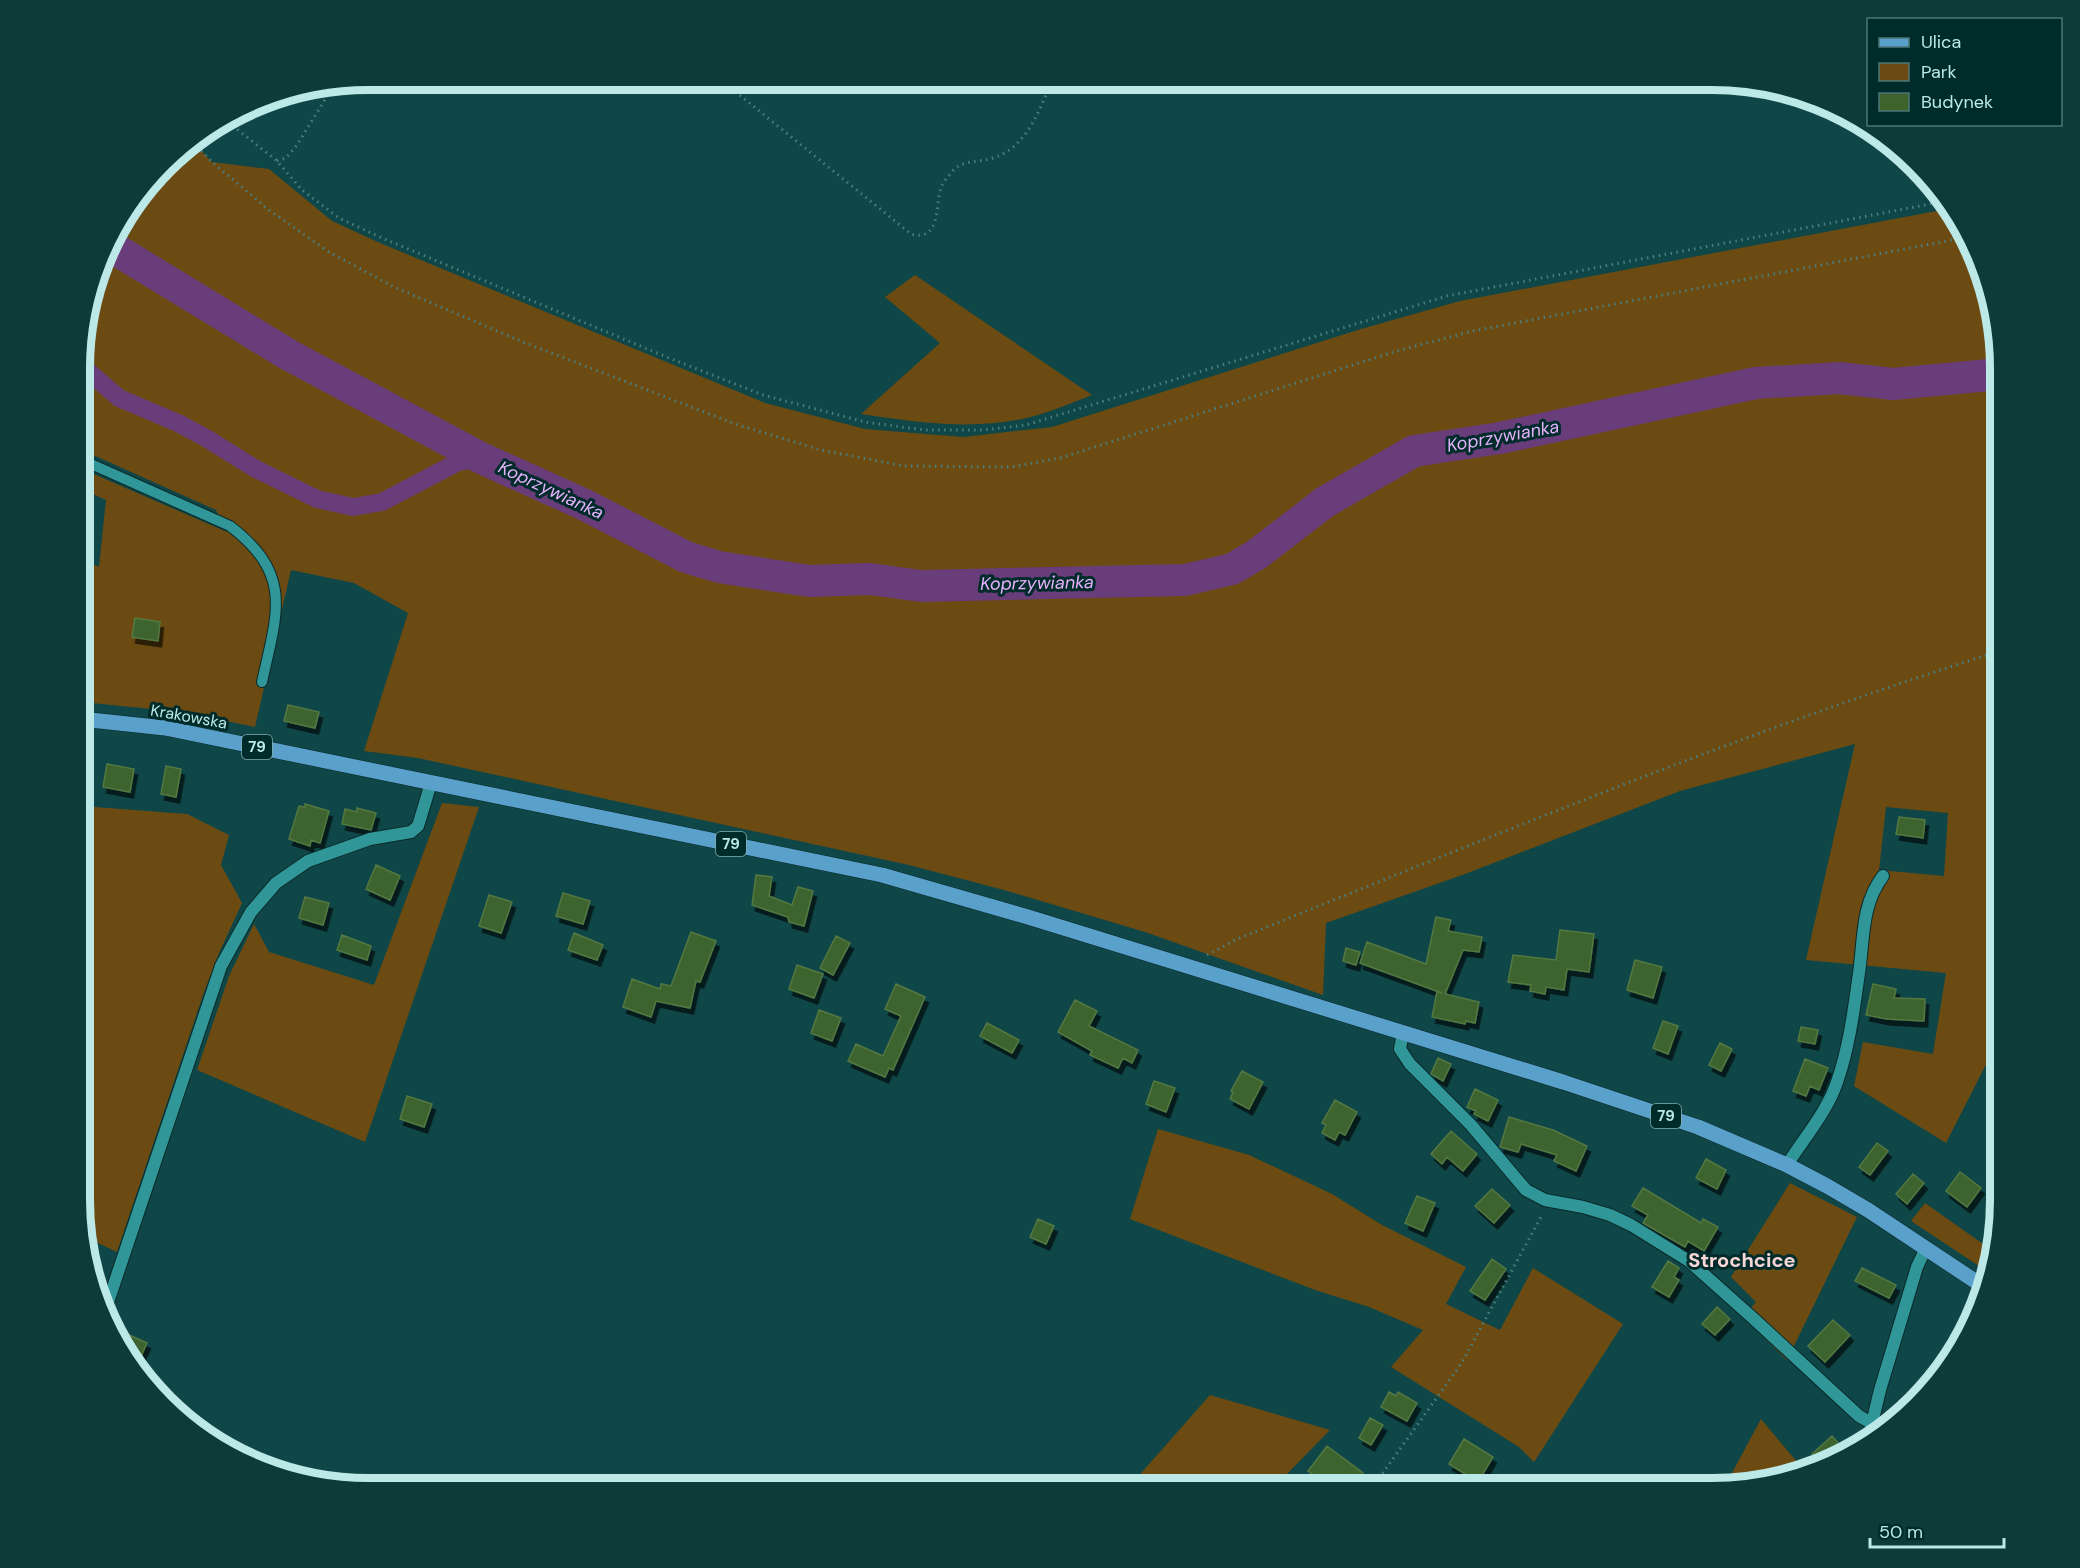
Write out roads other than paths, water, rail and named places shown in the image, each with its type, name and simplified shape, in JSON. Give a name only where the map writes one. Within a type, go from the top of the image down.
[{"type":"main road","name":"Krakowska","points":[[90,720],[165,728],[431,783]]},
{"type":"main road","name":"79","points":[[431,783],[882,875],[1028,917],[1403,1032],[1698,1127],[1787,1165],[1868,1210],[1977,1283]]},
{"type":"street","points":[[109,1300],[221,966],[251,912],[276,883],[308,861],[370,839],[411,832],[418,826],[431,783]]},
{"type":"street","points":[[1787,1165],[1825,1107],[1837,1083],[1859,973],[1868,903],[1874,888],[1883,876]]},
{"type":"street","points":[[1403,1032],[1400,1049],[1410,1064],[1471,1125],[1526,1190],[1538,1198],[1610,1215],[1689,1261],[1872,1427]]},
{"type":"street","points":[[1875,1425],[1917,1267],[1926,1248]]},
{"type":"lane","points":[[90,464],[230,526],[249,541],[262,556],[272,576],[276,609],[275,624],[262,682]]},
{"type":"waterway","name":"Koprzywianka","points":[[117,250],[289,355],[481,458],[583,504],[686,557],[719,567],[809,581],[870,579],[921,586],[1185,580],[1232,569],[1256,555],[1325,502],[1414,451],[1500,438],[1756,383],[1839,378],[1893,384],[1990,375]]},
{"type":"waterway","points":[[90,373],[119,398],[178,423],[256,469],[317,499],[353,507],[382,502],[458,462],[481,458]]},
{"type":"district","name":"Strochcice","points":[[1742,1260]]}]
